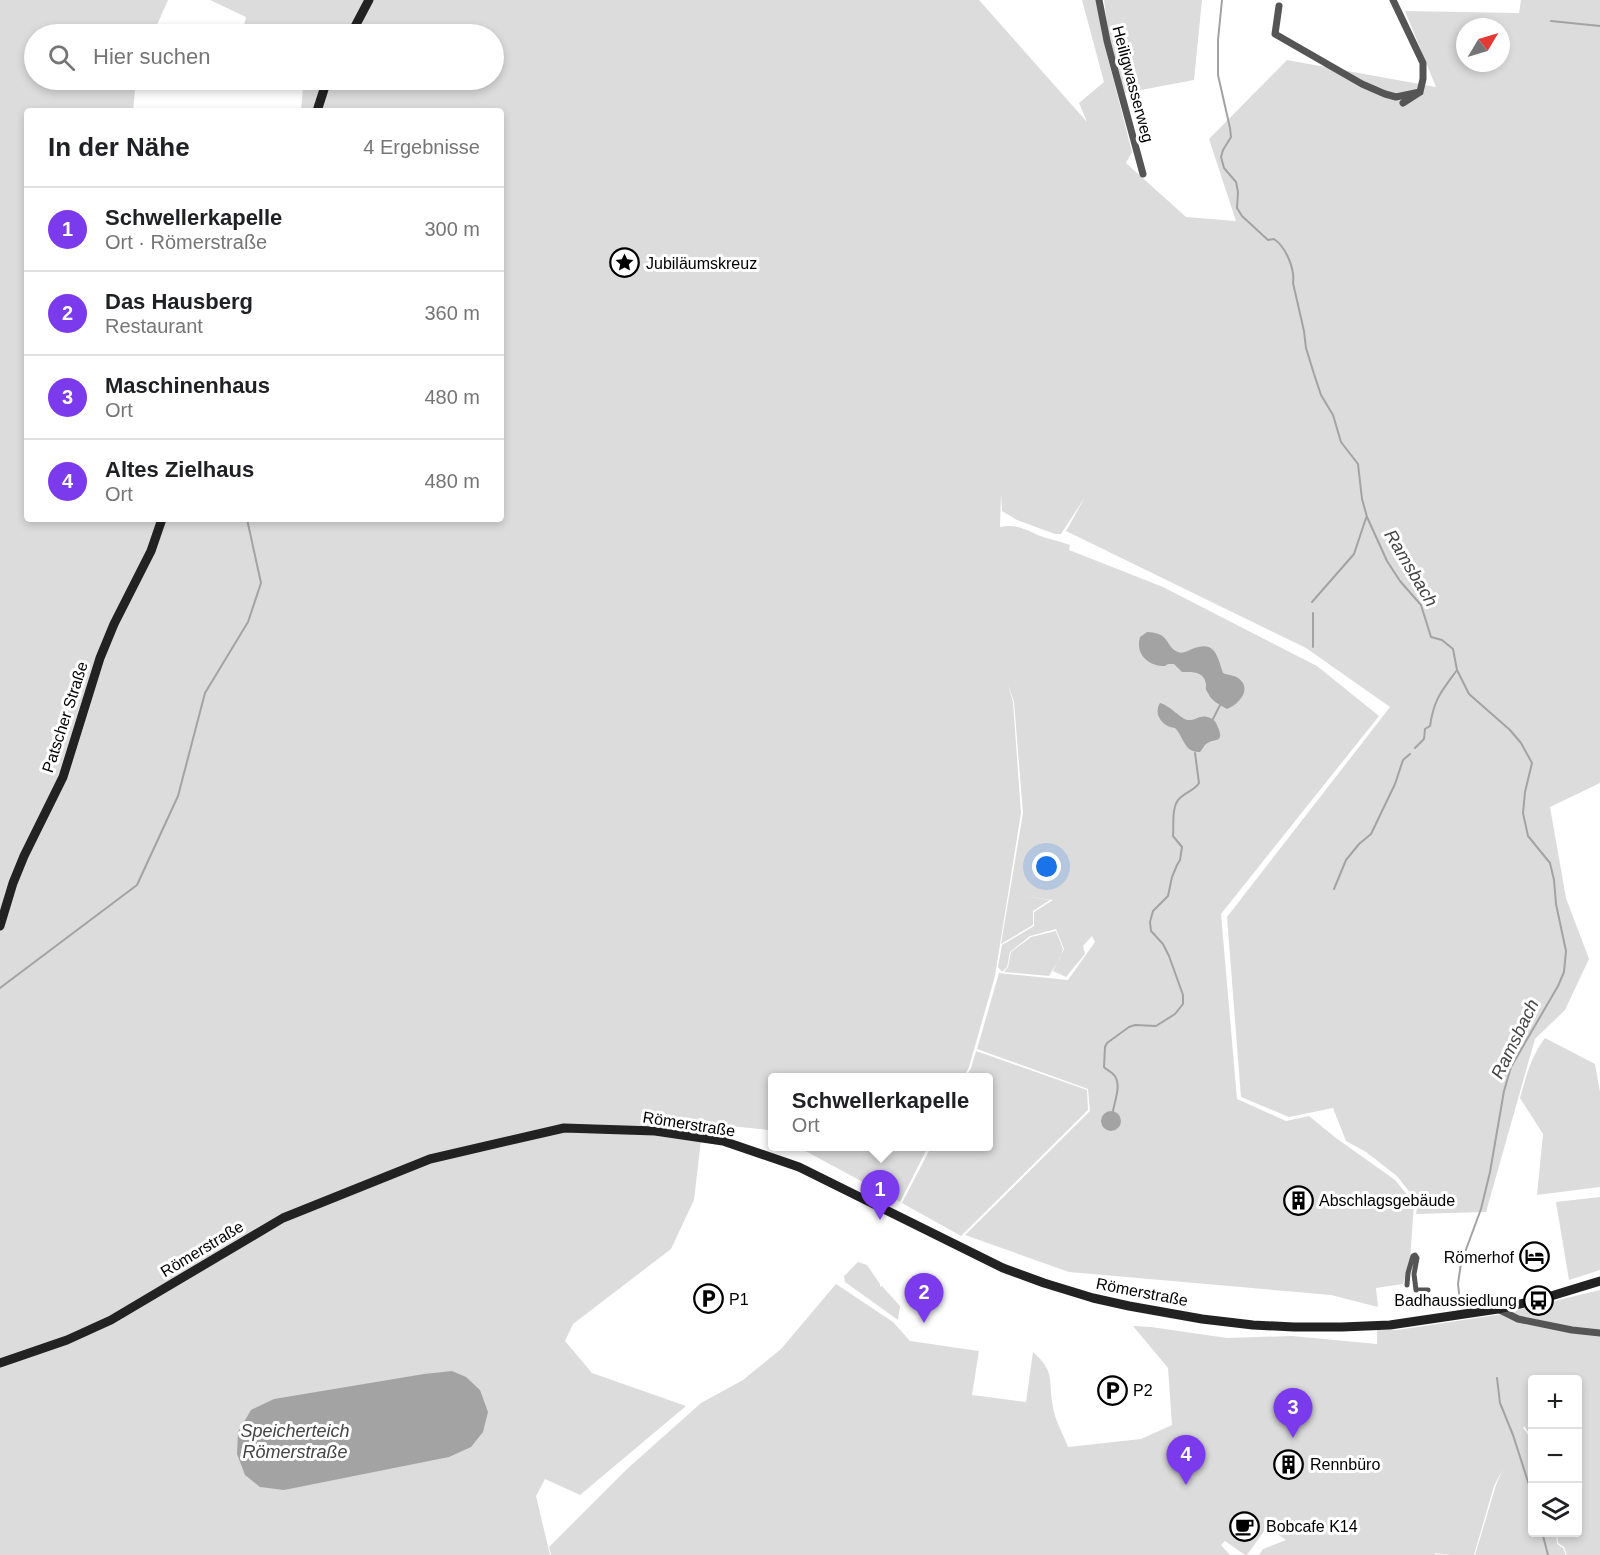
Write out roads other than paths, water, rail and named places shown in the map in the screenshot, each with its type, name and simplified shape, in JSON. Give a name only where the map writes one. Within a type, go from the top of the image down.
[{"type":"main road","points":[[356,24],[369,0]]},
{"type":"main road","points":[[318,108],[324,90]]},
{"type":"main road","name":"Patscher Straße","points":[[0,926],[24,856],[63,777],[104,649],[151,551],[161,522]]},
{"type":"main road","name":"Römerstraße","points":[[0,1363],[67,1340],[111,1320],[283,1218],[430,1159],[564,1128],[655,1131],[723,1141],[799,1167],[1003,1268],[1061,1289],[1129,1306],[1234,1323],[1323,1327],[1390,1324],[1498,1309],[1538,1300],[1600,1281]]},
{"type":"street","name":"Heiligwasserweg","points":[[1099,0],[1107,41],[1143,174]]},
{"type":"street","points":[[1393,0],[1423,63],[1420,92],[1403,103]]},
{"type":"street","points":[[1279,6],[1275,34],[1353,80],[1385,94],[1396,97],[1420,92]]},
{"type":"street","points":[[1407,1285],[1408,1273],[1415,1255],[1417,1257],[1414,1274],[1416,1290],[1428,1290]]},
{"type":"street","points":[[1498,1309],[1518,1319],[1600,1333]]},
{"type":"water","points":[[1147,632],[1161,635],[1175,651],[1180,653],[1206,646],[1210,648],[1217,655],[1223,673],[1236,677],[1242,682],[1243,696],[1227,709],[1211,698],[1206,689],[1205,680],[1200,674],[1182,672],[1174,664],[1165,666],[1148,661],[1139,649],[1140,637]]},
{"type":"water","points":[[1160,703],[1186,719],[1204,717],[1212,719],[1217,725],[1220,738],[1206,744],[1200,752],[1191,750],[1175,728],[1166,725],[1160,719],[1158,707]]},
{"type":"water","points":[[1107,1111],[1115,1111],[1121,1117],[1121,1125],[1115,1131],[1107,1131],[1101,1125],[1101,1117]]},
{"type":"water","name":"Speicherteich Römerstraße","points":[[452,1371],[466,1377],[480,1390],[488,1412],[483,1432],[471,1447],[449,1457],[284,1490],[260,1487],[245,1475],[237,1454],[238,1432],[251,1410],[274,1399]]},
{"type":"waterway","name":"Ramsbach","points":[[1222,0],[1218,40],[1218,75],[1231,137],[1221,157],[1224,168],[1236,182],[1237,208],[1242,216],[1268,240],[1274,239],[1289,259],[1306,348],[1314,374],[1321,395],[1333,415],[1341,442],[1358,464],[1362,499],[1367,517],[1387,561],[1400,581],[1421,605],[1431,637],[1442,640],[1453,649],[1457,670],[1469,694],[1510,730],[1521,743],[1532,763],[1523,813],[1528,836],[1550,863],[1554,880],[1556,904],[1566,951],[1564,972],[1511,1067],[1504,1091],[1481,1209],[1461,1263],[1458,1284],[1460,1302]]},
{"type":"waterway","points":[[1551,21],[1600,26]]},
{"type":"waterway","points":[[1312,602],[1354,554],[1366,518]]},
{"type":"waterway","points":[[0,988],[137,885],[178,796],[205,693],[248,622],[261,583],[248,522]]},
{"type":"waterway","points":[[1313,613],[1313,647]]},
{"type":"waterway","points":[[1415,748],[1424,739],[1425,729],[1430,726],[1436,702],[1442,690],[1457,670]]},
{"type":"waterway","points":[[1213,719],[1220,705]]},
{"type":"waterway","points":[[1113,1111],[1118,1086],[1115,1077],[1104,1067],[1107,1043],[1129,1027],[1156,1026],[1175,1014],[1183,1004],[1183,995],[1169,956],[1163,944],[1151,931],[1150,922],[1153,911],[1168,896],[1172,877],[1180,860],[1182,847],[1173,836],[1174,811],[1177,801],[1199,783],[1195,753]]},
{"type":"waterway","points":[[1334,889],[1346,860],[1371,834],[1395,784],[1403,760],[1410,754]]},
{"type":"waterway","name":"Ramsbach","points":[[1497,1378],[1500,1403],[1528,1483]]},
{"type":"waterway","name":"Ramsbach","points":[[1543,1537],[1548,1555]]},
{"type":"place","name":"Jubiläumskreuz","points":[[625,263]]},
{"type":"place","name":"Abschlagsgebäude","points":[[1298,1200]]},
{"type":"place","name":"Schwellerkapelle","points":[[880,1220]]},
{"type":"place","name":"Römerhof","points":[[1535,1257]]},
{"type":"place","name":"P1","points":[[708,1299]]},
{"type":"place","name":"Badhaussiedlung","points":[[1538,1300]]},
{"type":"place","name":"Das Hausberg","points":[[924,1323]]},
{"type":"place","name":"P2","points":[[1112,1390]]},
{"type":"place","name":"Maschinenhaus","points":[[1293,1438]]},
{"type":"place","name":"Rennbüro","points":[[1289,1464]]},
{"type":"place","name":"Altes Zielhaus","points":[[1186,1485]]},
{"type":"place","name":"Bobcafe K14","points":[[1245,1526]]}]
